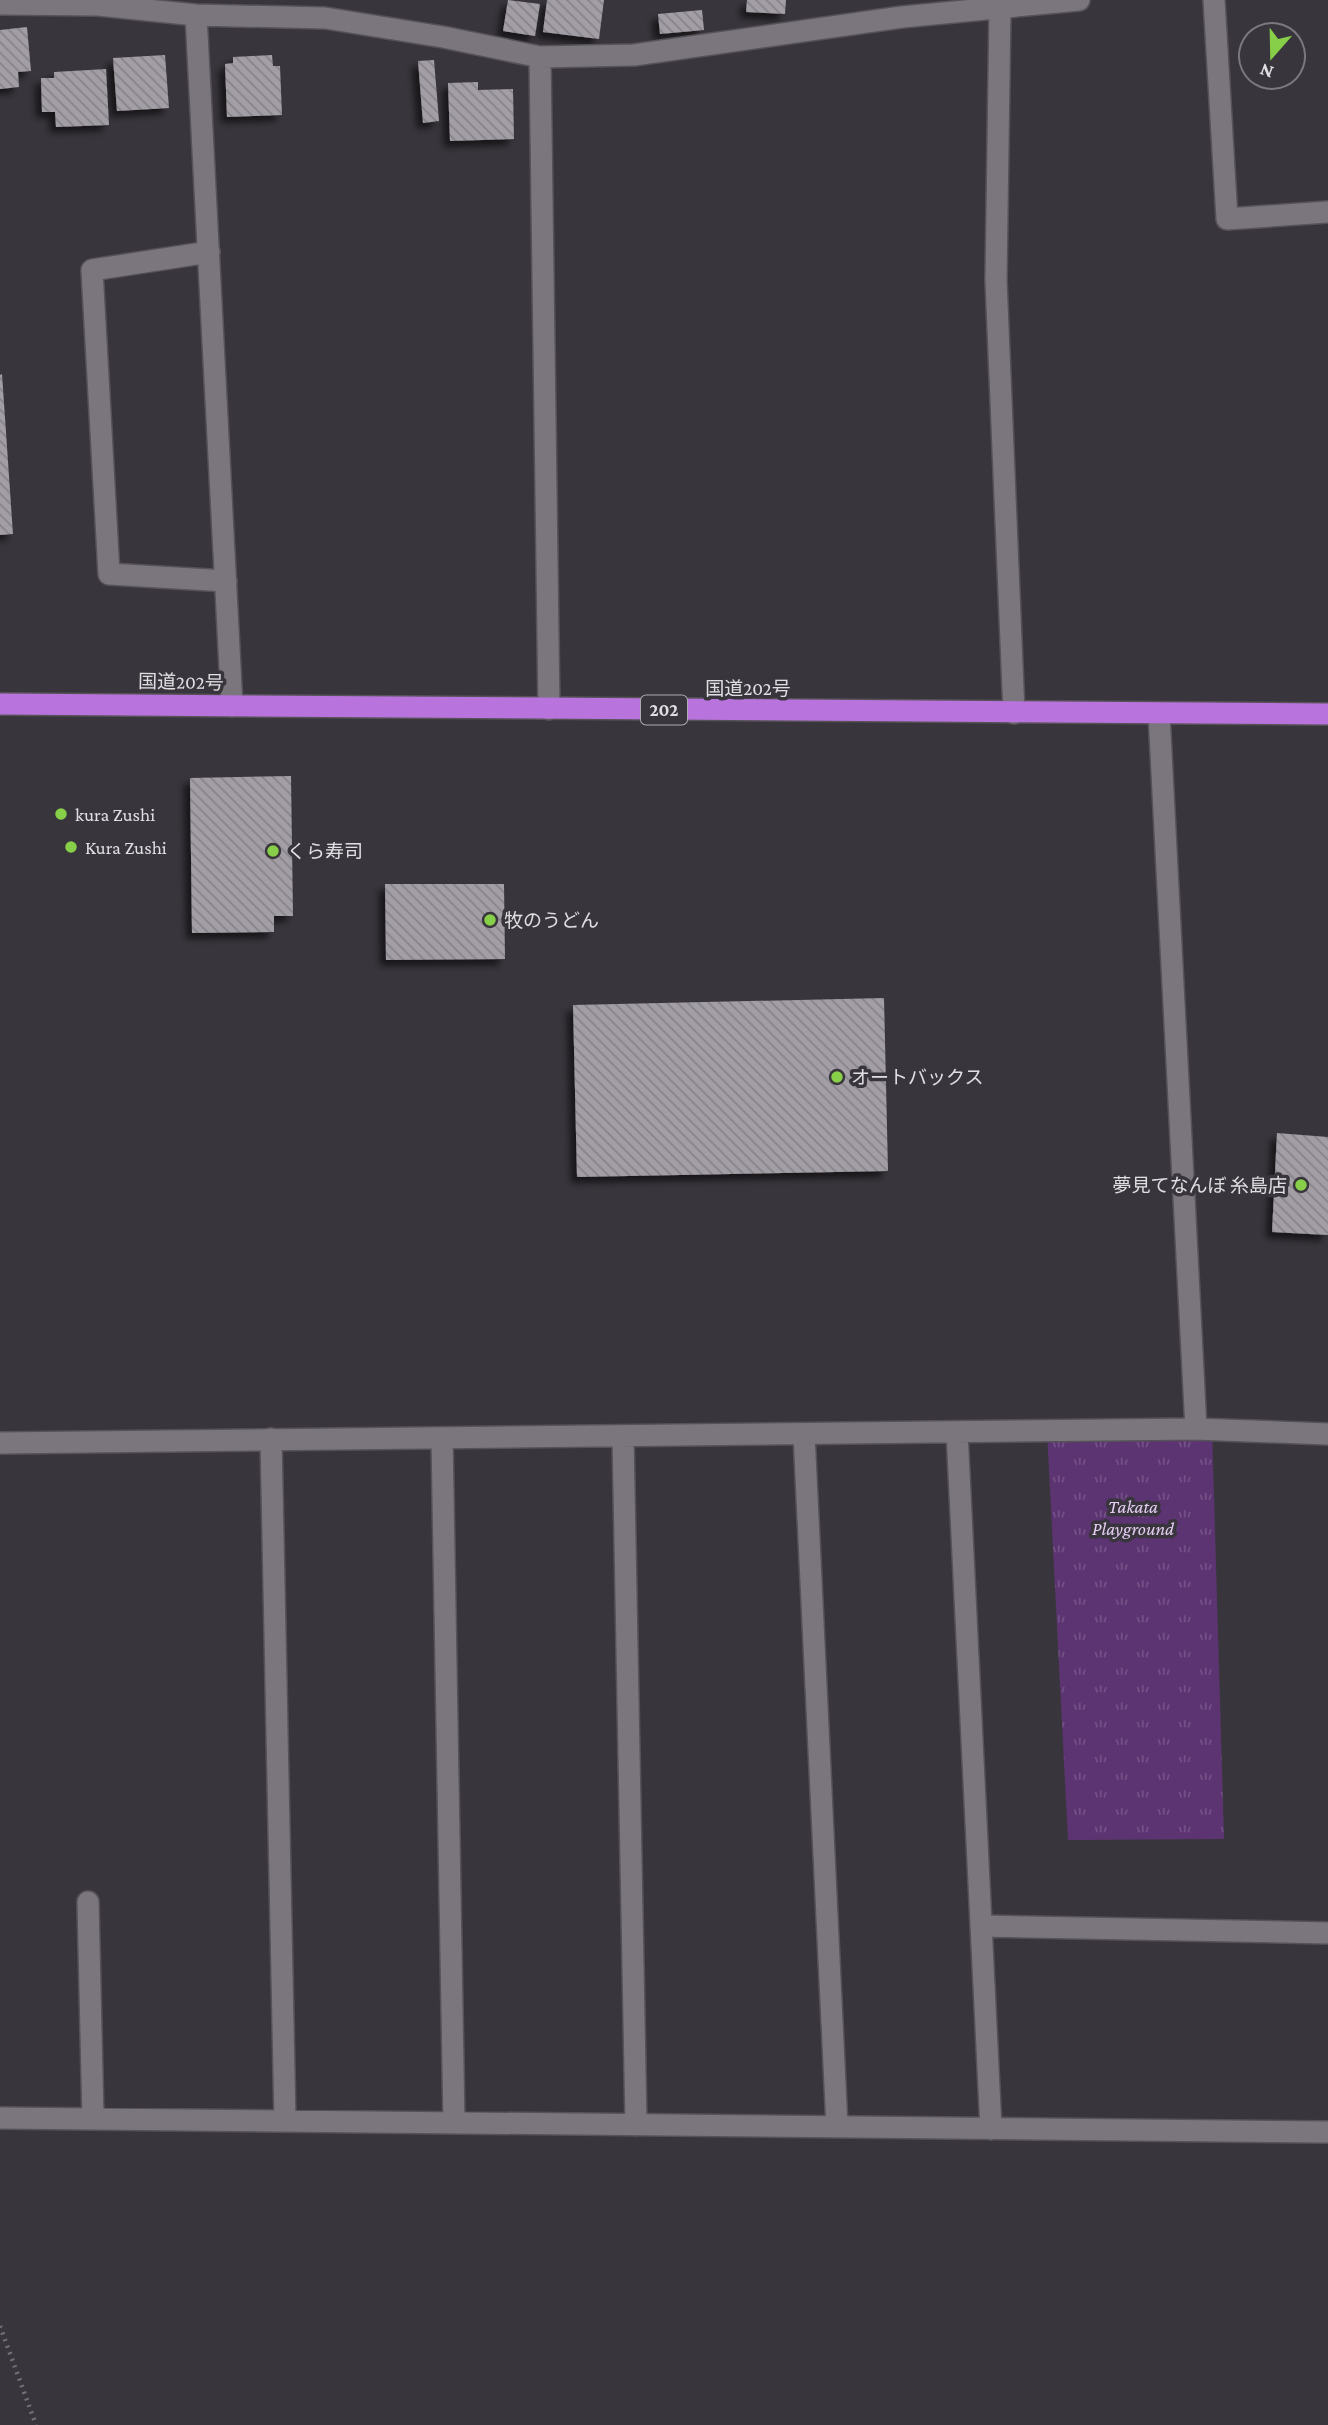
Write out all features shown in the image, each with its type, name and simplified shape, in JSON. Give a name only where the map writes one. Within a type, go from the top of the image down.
[{"type":"highway","name":"国道202号","points":[[0,704],[1328,714]]},
{"type":"street","points":[[0,4],[99,5],[196,15],[261,8],[443,37],[540,57],[634,55],[902,9],[1000,9],[1079,0]]},
{"type":"street","points":[[1214,0],[1227,219],[1328,212]]},
{"type":"street","points":[[1000,9],[996,280],[1014,713]]},
{"type":"street","points":[[196,15],[232,706]]},
{"type":"street","points":[[540,57],[549,709]]},
{"type":"street","points":[[209,252],[92,270],[109,574],[226,582]]},
{"type":"street","points":[[1159,714],[1196,1429]]},
{"type":"street","points":[[0,1443],[1196,1429],[1328,1434]]},
{"type":"street","points":[[957,1432],[991,2129]]},
{"type":"street","points":[[804,1434],[836,2127]]},
{"type":"street","points":[[623,1436],[636,2124]]},
{"type":"street","points":[[442,1437],[454,2123]]},
{"type":"street","points":[[271,1440],[285,2121]]},
{"type":"street","points":[[88,1902],[93,2119]]},
{"type":"street","points":[[981,1926],[1328,1933]]},
{"type":"street","points":[[0,2118],[1328,2132]]},
{"type":"path","points":[[0,2326],[36,2425]]},
{"type":"green space","name":"Takata Playground","points":[[1212,1429],[1224,1839],[1068,1840],[1047,1431]]},
{"type":"building","points":[[508,0],[540,4],[535,36],[503,31]]},
{"type":"building","points":[[547,0],[604,0],[599,39],[543,32]]},
{"type":"building","points":[[747,0],[786,0],[785,14],[746,12]]},
{"type":"building","points":[[702,10],[704,30],[660,34],[658,14]]},
{"type":"building","points":[[27,27],[31,71],[18,72],[19,87],[0,89],[0,30]]},
{"type":"building","points":[[165,55],[169,108],[117,111],[113,58]]},
{"type":"building","points":[[272,55],[273,66],[280,66],[282,115],[227,117],[225,64],[233,63],[233,57]]},
{"type":"building","points":[[434,60],[439,121],[423,123],[418,61]]},
{"type":"building","points":[[106,69],[109,125],[56,127],[55,112],[42,112],[41,78],[54,78],[54,72]]},
{"type":"building","points":[[478,82],[478,90],[513,89],[514,139],[450,141],[448,83]]},
{"type":"building","points":[[2,374],[13,534],[0,535],[0,375]]},
{"type":"building","points":[[291,776],[293,916],[274,916],[274,932],[192,933],[190,778]]},
{"type":"building","points":[[385,884],[504,884],[505,959],[386,960]]},
{"type":"building","points":[[884,998],[888,1171],[577,1177],[573,1005]]},
{"type":"building","name":"夢見てなんぼ 糸島店","points":[[1277,1133],[1328,1137],[1328,1235],[1272,1232]]},
{"type":"place","name":"kura Zushi","points":[[61,814]]},
{"type":"place","name":"Kura Zushi","points":[[71,847]]},
{"type":"place","name":"くら寿司","points":[[273,851]]},
{"type":"place","name":"牧のうどん","points":[[490,920]]},
{"type":"place","name":"オートバックス","points":[[837,1077]]},
{"type":"place","name":"夢見てなんぼ 糸島店","points":[[1301,1185]]}]
